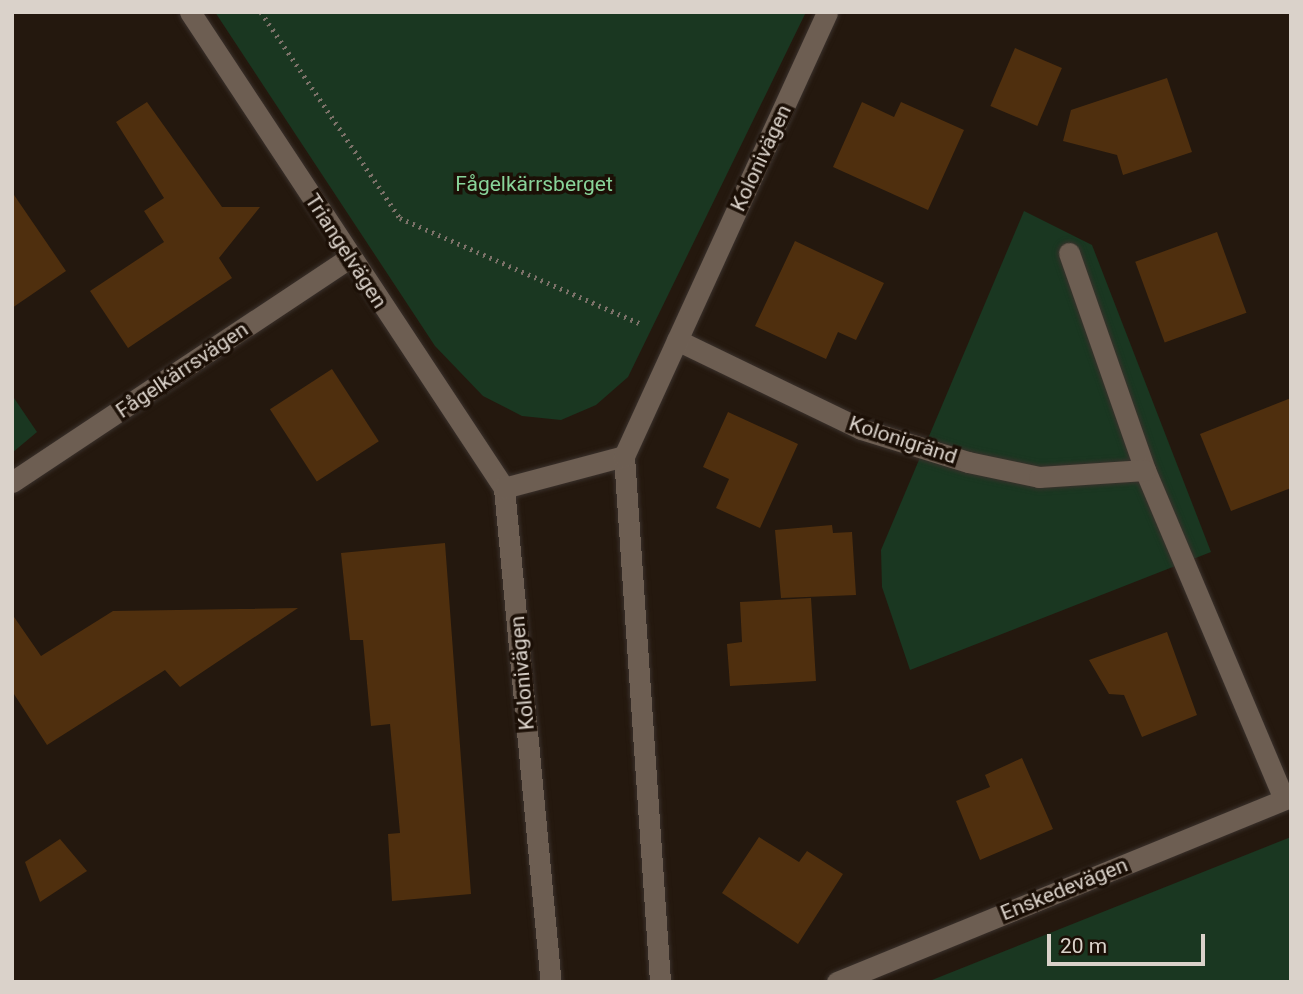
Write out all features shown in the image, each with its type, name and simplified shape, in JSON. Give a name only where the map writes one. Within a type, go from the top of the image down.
[{"type":"street","name":"Triangelvägen","points":[[190,12],[504,488]]},
{"type":"street","name":"Kolonivägen","points":[[660,982],[624,456],[827,12]]},
{"type":"street","points":[[1069,253],[1145,470],[1287,798]]},
{"type":"street","name":"Fågelkärrsvägen","points":[[12,482],[351,257]]},
{"type":"street","name":"Kolonigränd","points":[[677,340],[861,429],[968,462],[1039,477],[1145,470]]},
{"type":"street","points":[[504,488],[624,456]]},
{"type":"street","name":"Kolonivägen","points":[[504,488],[551,982]]},
{"type":"street","name":"Enskedevägen","points":[[837,982],[1287,798]]},
{"type":"path","points":[[261,12],[400,218],[677,340]]},
{"type":"green space","name":"Fågelkärrsberget","points":[[215,12],[806,12],[628,377],[596,405],[561,420],[522,416],[483,396],[435,346]]},
{"type":"green space","points":[[1024,211],[1092,245],[1211,552],[910,670],[882,587],[881,550]]},
{"type":"green space","points":[[12,395],[37,432],[12,453]]},
{"type":"green space","points":[[1291,837],[1291,982],[927,982]]},
{"type":"building","points":[[1015,48],[1062,68],[1037,126],[990,106]]},
{"type":"building","points":[[1167,78],[1192,152],[1123,175],[1117,155],[1063,141],[1071,110]]},
{"type":"building","points":[[147,102],[222,207],[260,207],[219,258],[232,278],[128,348],[90,291],[164,242],[144,211],[164,198],[116,122]]},
{"type":"building","points":[[862,102],[894,117],[901,102],[964,130],[928,210],[833,167]]},
{"type":"building","points":[[12,192],[66,271],[12,308]]},
{"type":"building","points":[[1217,232],[1246,313],[1165,343],[1135,262]]},
{"type":"building","points":[[795,241],[884,283],[856,340],[838,332],[826,359],[755,326]]},
{"type":"building","points":[[332,369],[379,441],[317,481],[270,409]]},
{"type":"building","points":[[1291,398],[1291,488],[1231,511],[1200,434]]},
{"type":"building","points":[[728,412],[798,444],[760,528],[716,508],[729,479],[703,467]]},
{"type":"building","points":[[832,525],[833,533],[852,532],[856,595],[781,598],[775,530]]},
{"type":"building","points":[[445,543],[471,894],[392,901],[388,834],[400,833],[390,724],[371,726],[363,640],[350,640],[341,553]]},
{"type":"building","points":[[811,598],[816,681],[730,686],[727,644],[742,642],[740,602]]},
{"type":"building","points":[[298,608],[180,687],[165,670],[47,745],[12,691],[12,614],[41,656],[113,611]]},
{"type":"building","points":[[1167,632],[1197,715],[1142,737],[1124,695],[1109,694],[1089,660]]},
{"type":"building","points":[[1022,758],[1053,829],[980,860],[956,801],[990,787],[985,775]]},
{"type":"building","points":[[759,837],[799,862],[807,851],[843,874],[798,944],[722,893]]},
{"type":"building","points":[[60,839],[87,871],[40,902],[25,862]]}]
